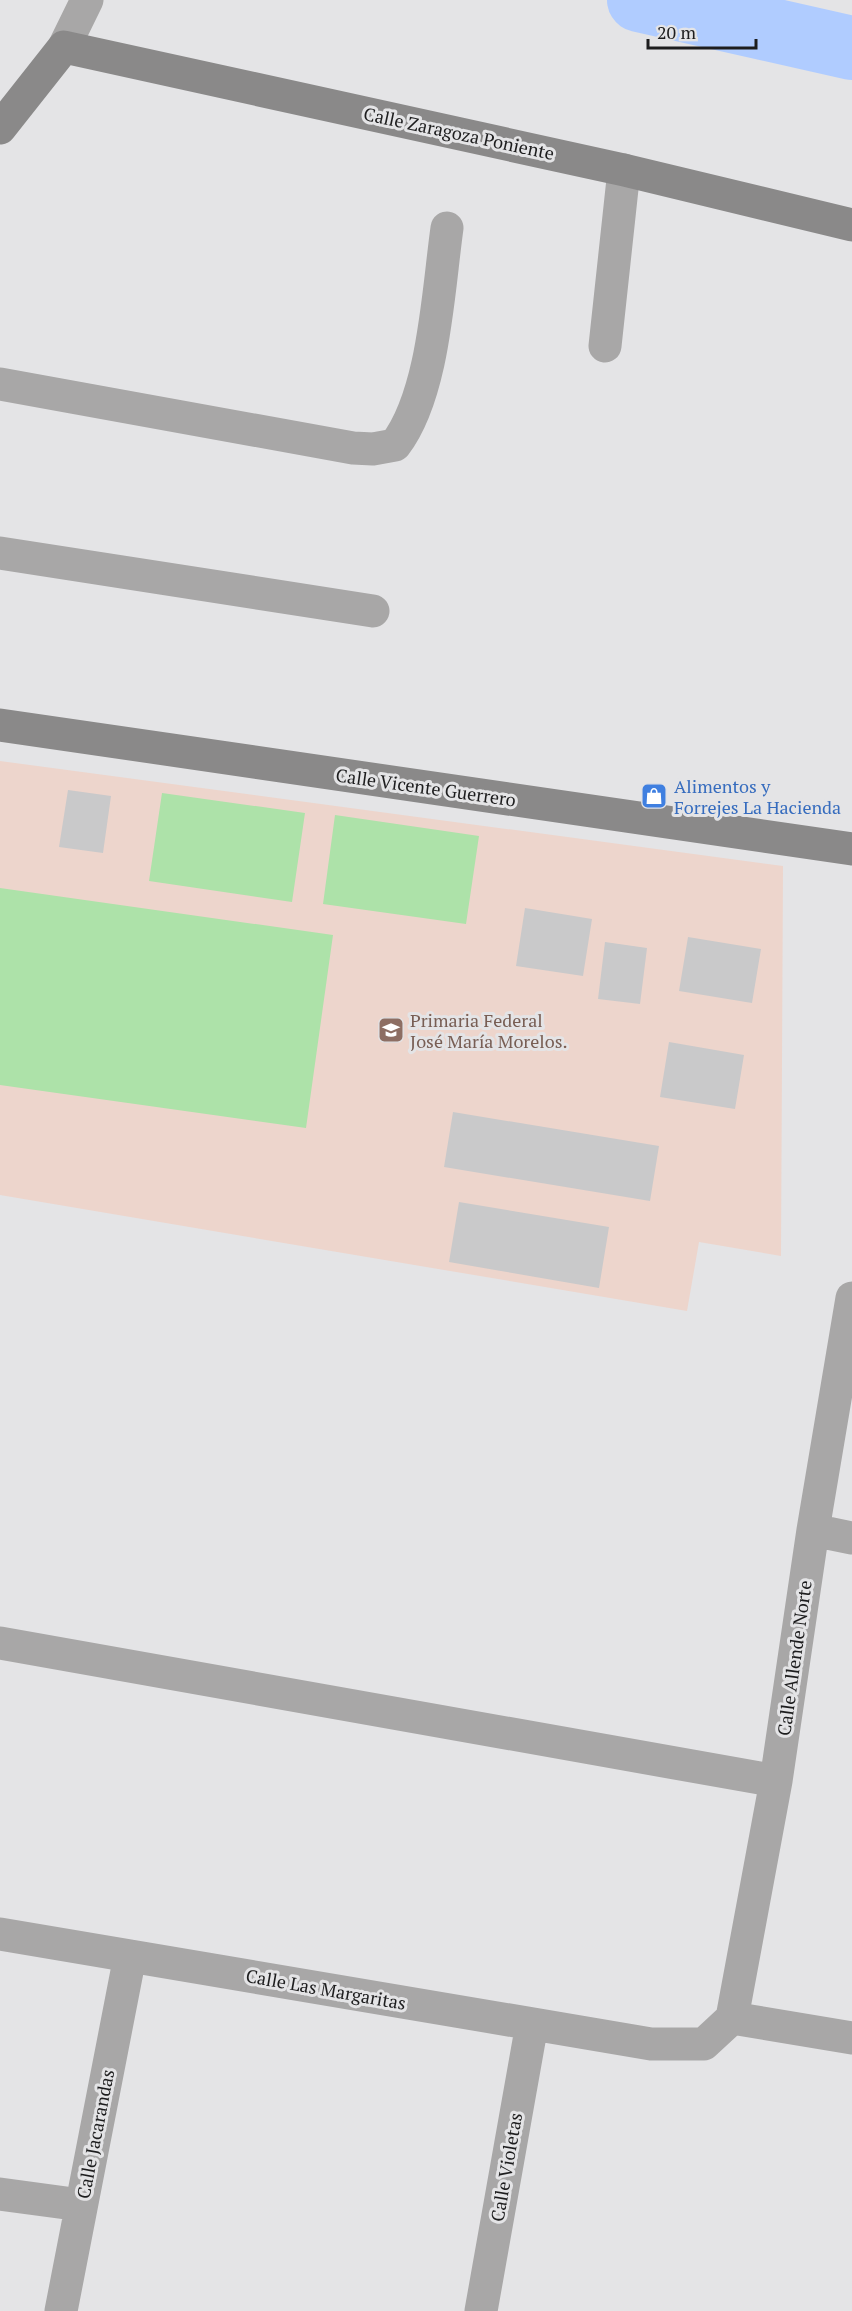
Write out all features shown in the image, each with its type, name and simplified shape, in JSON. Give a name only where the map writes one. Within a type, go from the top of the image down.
[{"type":"street","points":[[0,128],[64,47],[87,0]]},
{"type":"street","name":"Calle Zaragoza Poniente","points":[[64,47],[624,170],[852,225]]},
{"type":"street","points":[[605,346],[624,170]]},
{"type":"street","points":[[0,384],[353,448],[383,448],[395,445],[406,430],[423,381],[432,339],[447,228]]},
{"type":"street","points":[[0,553],[373,611]]},
{"type":"street","name":"Calle Vicente Guerrero","points":[[0,725],[852,849]]},
{"type":"street","name":"Calle Allende Norte","points":[[732,2018],[776,1781],[813,1530],[852,1298]]},
{"type":"street","points":[[813,1530],[852,1538]]},
{"type":"street","points":[[0,1643],[776,1781]]},
{"type":"street","name":"Calle Las Margaritas","points":[[0,1934],[651,2044],[704,2044],[732,2018]]},
{"type":"street","name":"Calle Jacarandas","points":[[61,2311],[130,1956]]},
{"type":"street","points":[[732,2018],[852,2038]]},
{"type":"street","name":"Calle Violetas","points":[[481,2311],[532,2024]]},
{"type":"street","points":[[0,2194],[81,2205]]},
{"type":"shaded area","name":"Primaria Federal José María Morelos.","points":[[0,761],[783,866],[781,1256],[699,1242],[687,1311],[0,1195]]},
{"type":"green space","points":[[162,793],[305,813],[292,902],[149,881]]},
{"type":"green space","points":[[335,815],[479,836],[466,924],[323,904]]},
{"type":"green space","points":[[0,888],[333,935],[306,1128],[0,1085]]},
{"type":"building","points":[[68,790],[111,796],[103,853],[59,847]]},
{"type":"building","points":[[525,908],[592,919],[583,976],[516,966]]},
{"type":"building","points":[[688,937],[761,949],[752,1003],[679,991]]},
{"type":"building","points":[[605,942],[647,948],[640,1004],[598,999]]},
{"type":"building","points":[[669,1042],[744,1055],[735,1109],[660,1097]]},
{"type":"building","points":[[453,1112],[659,1146],[650,1201],[444,1167]]},
{"type":"building","points":[[459,1202],[609,1227],[599,1288],[449,1262]]},
{"type":"waterway","points":[[639,0],[852,48]]},
{"type":"place","name":"Alimentos y Forrejes La Hacienda","points":[[654,796]]},
{"type":"place","name":"Primaria Federal José María Morelos.","points":[[391,1030]]}]
